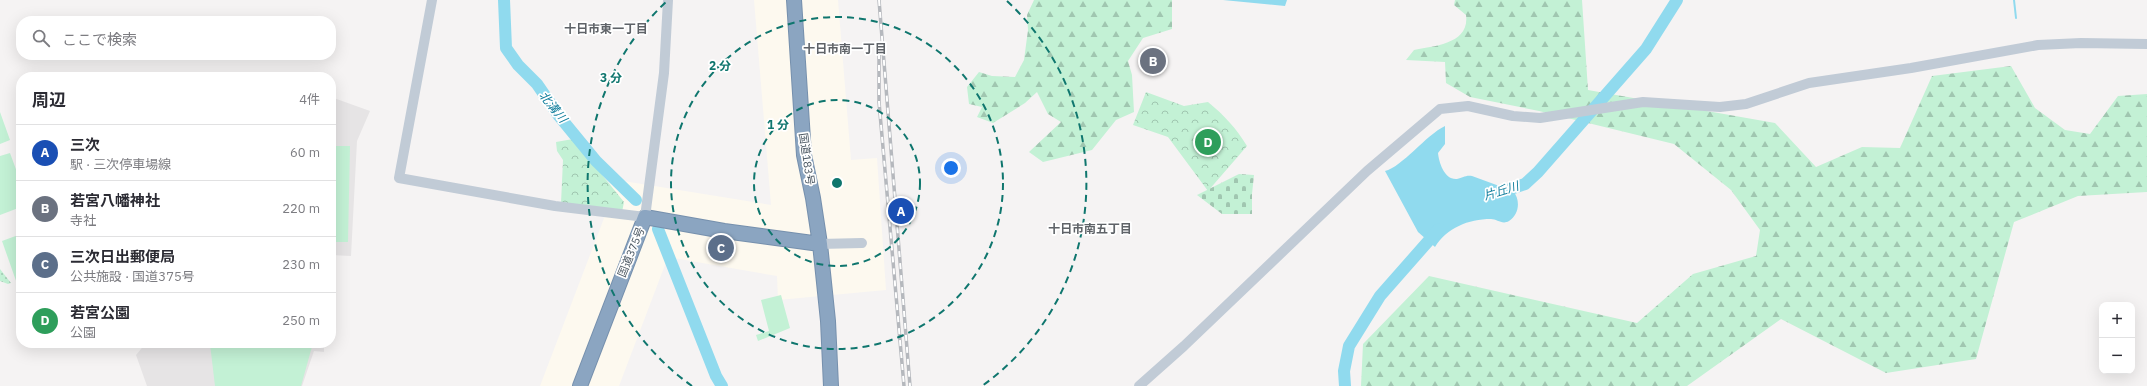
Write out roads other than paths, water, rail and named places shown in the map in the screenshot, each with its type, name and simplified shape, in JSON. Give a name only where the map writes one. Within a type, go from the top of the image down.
[{"type":"highway","name":"国道183号","points":[[794,0],[804,155],[813,198],[820,244],[828,321],[832,386]]},
{"type":"highway","name":"国道183号","points":[[800,0],[814,176],[813,198]]},
{"type":"highway","name":"国道375号","points":[[580,386],[645,217],[724,231],[820,244]]},
{"type":"street","points":[[432,0],[399,178],[555,206],[645,217],[664,73],[668,0]]},
{"type":"street","points":[[1139,386],[1184,346],[1368,171],[1440,108],[1468,106],[1513,116],[1540,118],[1643,102],[1720,107],[1746,104],[1809,83],[1911,68],[1969,56],[2038,45],[2081,43],[2147,44]]},
{"type":"street","points":[[820,244],[862,243]]},
{"type":"water","points":[[1223,0],[1287,0],[1285,6]]},
{"type":"water","points":[[1445,126],[1445,144],[1438,153],[1441,165],[1446,174],[1452,179],[1472,176],[1513,191],[1516,195],[1518,207],[1515,215],[1509,221],[1502,222],[1493,219],[1482,219],[1466,223],[1452,230],[1440,240],[1435,247],[1418,232],[1385,171],[1399,164],[1430,136]]},
{"type":"waterway","name":"北溝川","points":[[504,0],[506,48],[518,65],[537,84],[559,116],[596,161],[636,200]]},
{"type":"waterway","name":"片丘川","points":[[1493,195],[1525,184],[1538,172],[1646,49],[1677,0]]},
{"type":"waterway","points":[[2014,0],[2016,18]]},
{"type":"waterway","name":"北溝川","points":[[658,229],[716,376],[722,386]]},
{"type":"waterway","name":"片丘川","points":[[1345,386],[1344,371],[1349,346],[1380,296],[1439,229]]},
{"type":"railway","points":[[879,0],[910,386]]},
{"type":"railway","points":[[879,53],[879,102],[904,386]]},
{"type":"place","name":"若宮八幡神社","points":[[1153,61]]},
{"type":"place","name":"若宮公園","points":[[1208,142]]},
{"type":"place","name":"三次","points":[[901,211]]},
{"type":"place","name":"三次日出郵便局","points":[[721,248]]},
{"type":"district","name":"十日市東一丁目","points":[[606,29]]},
{"type":"district","name":"十日市南一丁目","points":[[845,49]]},
{"type":"district","name":"十日市南五丁目","points":[[1090,229]]}]
